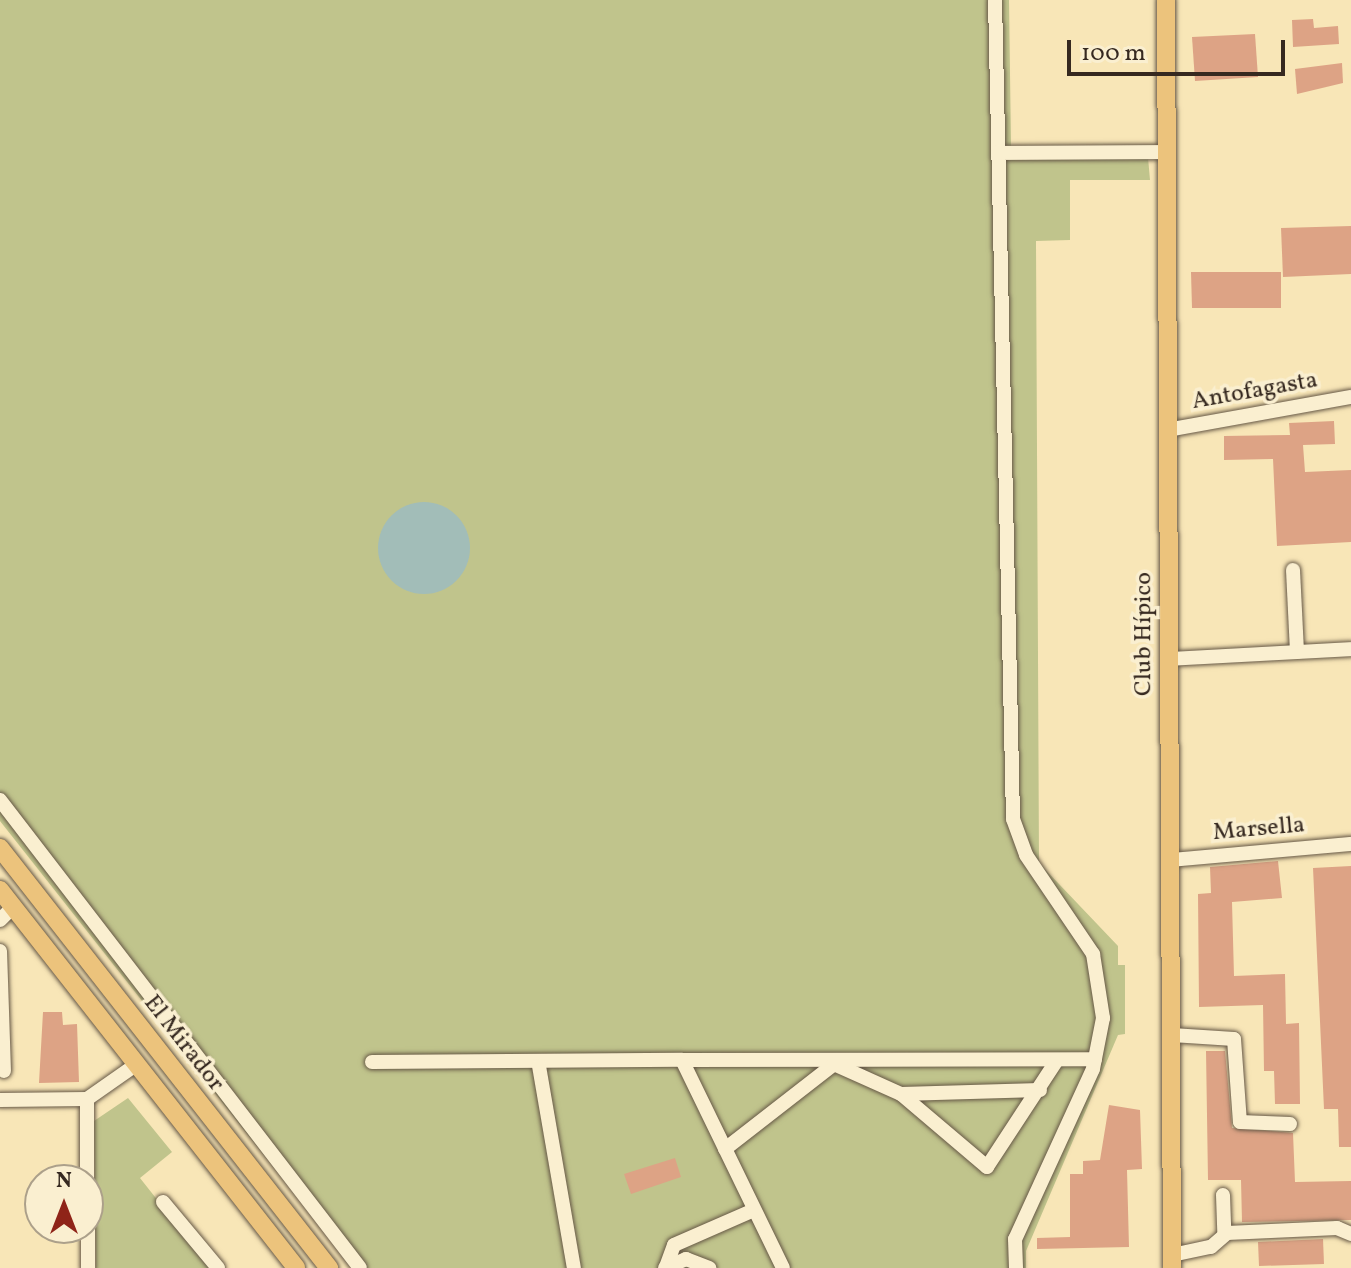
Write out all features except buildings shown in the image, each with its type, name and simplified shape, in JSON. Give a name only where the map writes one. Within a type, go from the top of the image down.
[{"type":"main road","name":"Club Hípico","points":[[1166,0],[1172,1262]]},
{"type":"main road","name":"El Mirador","points":[[0,848],[329,1268]]},
{"type":"main road","name":"El Mirador","points":[[0,890],[7,914],[137,1064],[296,1268]]},
{"type":"main road","points":[[169,1105],[189,1091]]},
{"type":"street","points":[[995,0],[1013,819],[1026,855],[1093,954],[1103,1018],[1095,1059],[1015,1239],[1016,1268]]},
{"type":"street","points":[[998,153],[1166,152]]},
{"type":"street","name":"Antofagasta","points":[[1167,430],[1351,397]]},
{"type":"street","points":[[1293,570],[1297,652]]},
{"type":"street","points":[[1169,659],[1351,649]]},
{"type":"street","points":[[0,800],[360,1268]]},
{"type":"street","name":"Marsella","points":[[1171,860],[1351,844]]},
{"type":"street","points":[[0,951],[4,1071]]},
{"type":"street","points":[[1172,1035],[1234,1039],[1240,1122],[1290,1124]]},
{"type":"street","points":[[372,1062],[539,1066],[682,1060],[834,1064],[1095,1059]]},
{"type":"street","points":[[682,1060],[783,1268]]},
{"type":"street","points":[[834,1064],[901,1094],[987,1167],[1057,1060]]},
{"type":"street","points":[[0,1100],[87,1099],[137,1064]]},
{"type":"street","points":[[725,1149],[834,1064]]},
{"type":"street","points":[[539,1066],[574,1268]]},
{"type":"street","points":[[901,1094],[1040,1090]]},
{"type":"street","points":[[87,1099],[87,1164]]},
{"type":"street","points":[[1172,1262],[1211,1247],[1224,1233],[1223,1195]]},
{"type":"street","points":[[163,1202],[218,1268]]},
{"type":"street","points":[[665,1267],[674,1245],[754,1210]]},
{"type":"street","points":[[1224,1233],[1337,1228],[1351,1234]]},
{"type":"street","points":[[88,1244],[88,1268]]},
{"type":"street","points":[[665,1267],[686,1259],[709,1268]]},
{"type":"green space","points":[[0,0],[1009,0],[1011,147],[1147,146],[1150,180],[1070,180],[1070,240],[1036,241],[1039,863],[1118,946],[1118,965],[1125,965],[1125,1034],[1118,1035],[1026,1251],[1026,1268],[353,1268],[0,821]]},
{"type":"green space","points":[[128,1098],[172,1152],[140,1178],[211,1268],[96,1268],[96,1244],[104,1244],[104,1164],[95,1164],[94,1121]]},
{"type":"water","points":[[415,502],[433,502],[450,509],[463,522],[470,548],[463,574],[450,587],[433,594],[415,594],[398,587],[385,574],[378,557],[378,539],[385,522],[398,509]]}]
